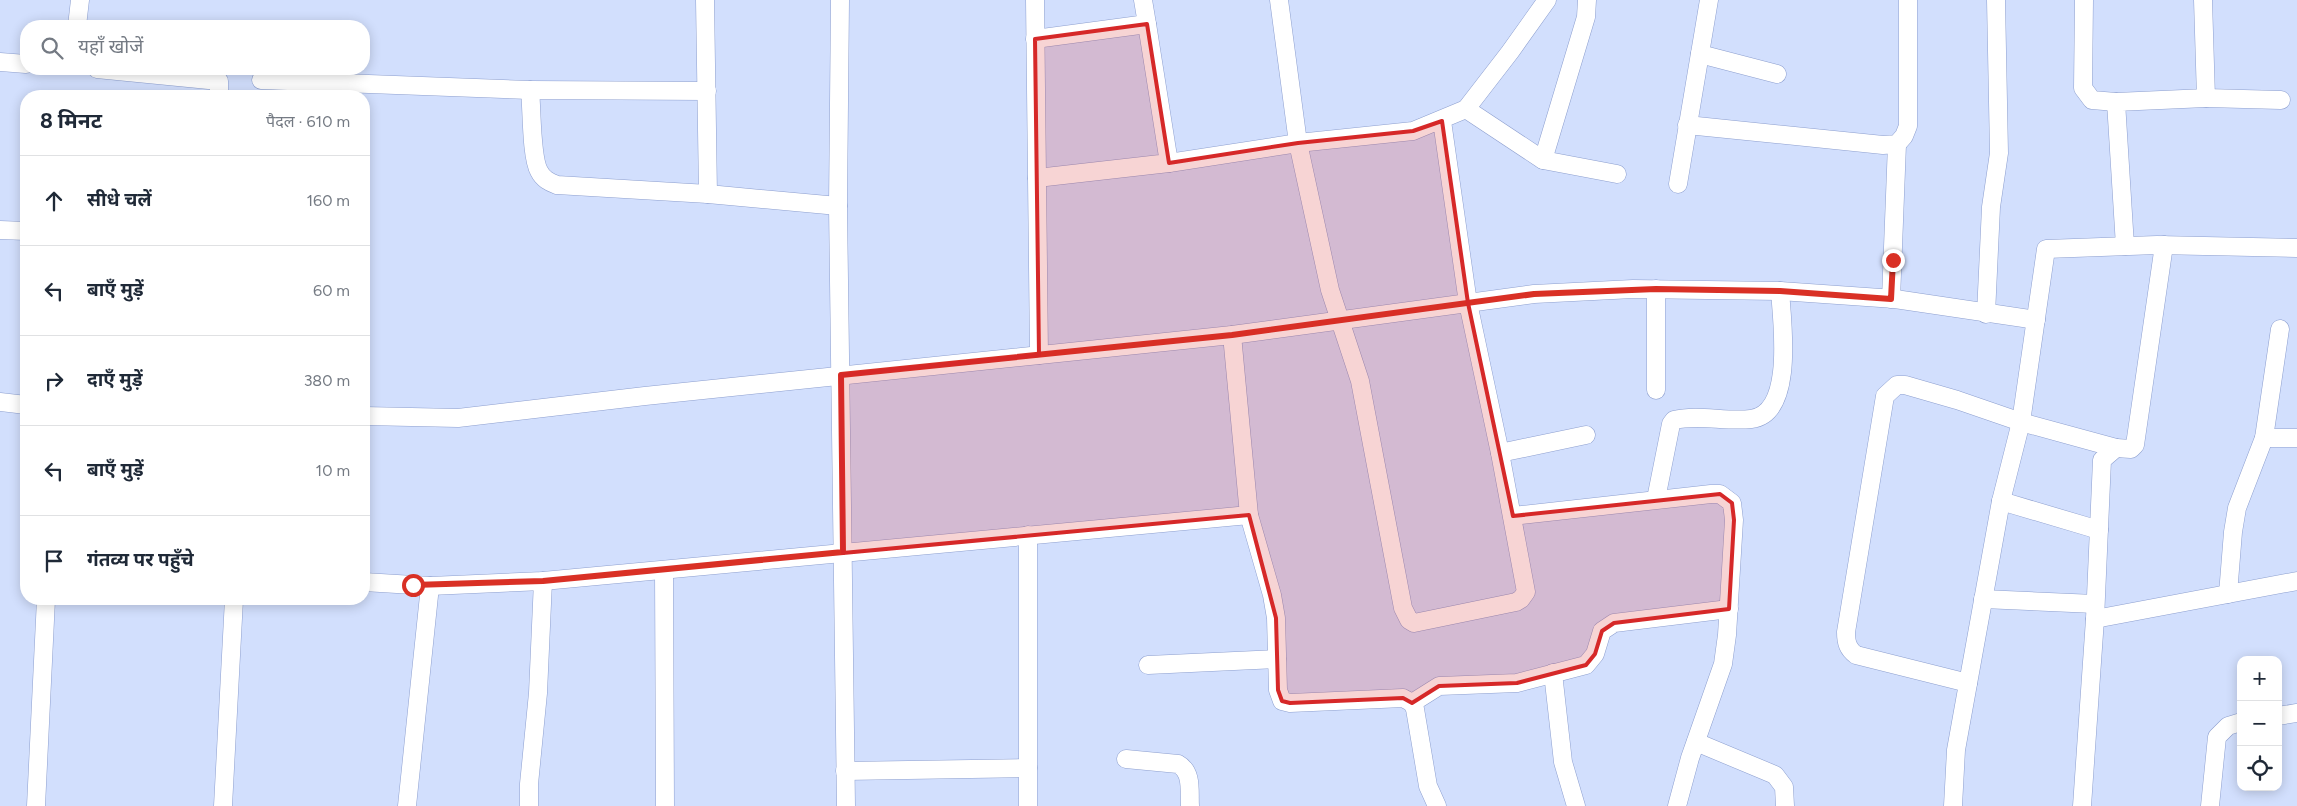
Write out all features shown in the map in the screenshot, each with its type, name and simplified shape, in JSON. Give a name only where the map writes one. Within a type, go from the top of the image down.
[{"type":"street","points":[[78,20],[80,0]]},
{"type":"street","points":[[705,0],[708,194]]},
{"type":"street","points":[[840,0],[838,206],[846,806]]},
{"type":"street","points":[[1035,0],[1039,355]]},
{"type":"street","points":[[1143,0],[1169,163]]},
{"type":"street","points":[[1279,0],[1298,143],[1330,290],[1360,381],[1403,608],[1409,620],[1414,623],[1521,599],[1526,592],[1513,516],[1468,303],[1442,121]]},
{"type":"street","points":[[1037,178],[1169,163],[1298,143],[1413,131],[1442,121],[1466,109],[1510,52],[1546,0]]},
{"type":"street","points":[[1543,160],[1586,17],[1587,0]]},
{"type":"street","points":[[1678,184],[1708,0]]},
{"type":"street","points":[[1891,299],[1897,144],[1904,136],[1908,126],[1908,0]]},
{"type":"street","points":[[1986,314],[1991,207],[1999,153],[1996,0]]},
{"type":"street","points":[[2084,0],[2083,88],[2092,100],[2116,102],[2206,98],[2281,100]]},
{"type":"street","points":[[2202,0],[2206,98]]},
{"type":"street","points":[[1035,39],[1146,24]]},
{"type":"street","points":[[1700,54],[1777,74]]},
{"type":"street","points":[[0,62],[20,64]]},
{"type":"street","points":[[158,75],[219,81],[219,90]]},
{"type":"street","points":[[261,80],[530,90],[706,91]]},
{"type":"street","points":[[530,90],[536,165],[538,171],[548,182],[557,185],[708,194],[838,206]]},
{"type":"street","points":[[2116,102],[2125,246]]},
{"type":"street","points":[[1466,109],[1543,160],[1617,174]]},
{"type":"street","points":[[1687,126],[1883,145],[1897,144]]},
{"type":"street","points":[[0,230],[20,231]]},
{"type":"street","points":[[1968,683],[1856,655],[1848,647],[1846,632],[1885,396],[1891,388],[1897,385],[1905,385],[2022,422],[2116,448],[2131,449],[2137,438],[2164,245]]},
{"type":"street","points":[[1953,806],[1956,750],[2001,502],[2022,422],[2046,249],[2164,245],[2297,248]]},
{"type":"street","points":[[370,416],[458,418],[841,375],[1232,335],[1534,294],[1656,289],[1780,291],[1891,299],[2036,320]]},
{"type":"street","points":[[1656,289],[1656,390]]},
{"type":"street","points":[[1656,499],[1671,424],[1674,420],[1749,420],[1764,414],[1772,405],[1779,386],[1784,356],[1780,291]]},
{"type":"street","points":[[2228,594],[2237,508],[2264,438],[2280,329]]},
{"type":"street","points":[[1232,335],[1249,515],[1272,595],[1276,618],[1278,690],[1282,701],[1285,703],[1403,698],[1412,703],[1415,709],[1428,786],[1437,806]]},
{"type":"street","points":[[0,402],[20,404]]},
{"type":"street","points":[[1500,453],[1586,436]]},
{"type":"street","points":[[2264,438],[2297,438]]},
{"type":"street","points":[[2082,806],[2095,611],[2102,460],[2116,448]]},
{"type":"street","points":[[1513,516],[1711,494],[1720,494],[1732,503],[1734,520],[1729,609],[1723,664],[1696,742],[1677,806]]},
{"type":"street","points":[[2001,502],[2099,530]]},
{"type":"street","points":[[370,582],[430,586],[543,581],[1249,515]]},
{"type":"street","points":[[1028,535],[1028,806]]},
{"type":"street","points":[[664,570],[666,806]]},
{"type":"street","points":[[529,806],[529,784],[538,692],[543,581]]},
{"type":"street","points":[[1983,599],[2095,611],[2228,594],[2297,581]]},
{"type":"street","points":[[407,806],[430,586]]},
{"type":"street","points":[[36,806],[46,605]]},
{"type":"street","points":[[223,806],[234,605]]},
{"type":"street","points":[[1412,703],[1439,686],[1517,683],[1574,669],[1591,661],[1602,631],[1614,623],[1729,609]]},
{"type":"street","points":[[1148,665],[1277,659]]},
{"type":"street","points":[[1553,673],[1563,762],[1576,806]]},
{"type":"street","points":[[2282,715],[2297,713]]},
{"type":"street","points":[[2210,806],[2217,737],[2228,726],[2237,723]]},
{"type":"street","points":[[1696,742],[1775,775],[1784,787],[1785,806]]},
{"type":"street","points":[[1126,759],[1183,766],[1188,774],[1190,806]]},
{"type":"street","points":[[845,772],[1028,768]]},
{"type":"highlighted area","points":[[1147,24],[1169,163],[1298,143],[1413,131],[1442,121],[1468,303],[1513,516],[1720,494],[1732,503],[1734,520],[1729,609],[1614,623],[1602,631],[1595,654],[1586,665],[1517,683],[1439,686],[1412,703],[1403,698],[1290,703],[1282,701],[1278,690],[1276,618],[1249,515],[843,553],[841,375],[1039,355],[1035,39]]},
{"type":"route","points":[[413,585],[430,586],[543,581],[843,552],[841,375],[1232,335],[1534,294],[1656,289],[1780,291],[1891,299],[1893,260]]}]
